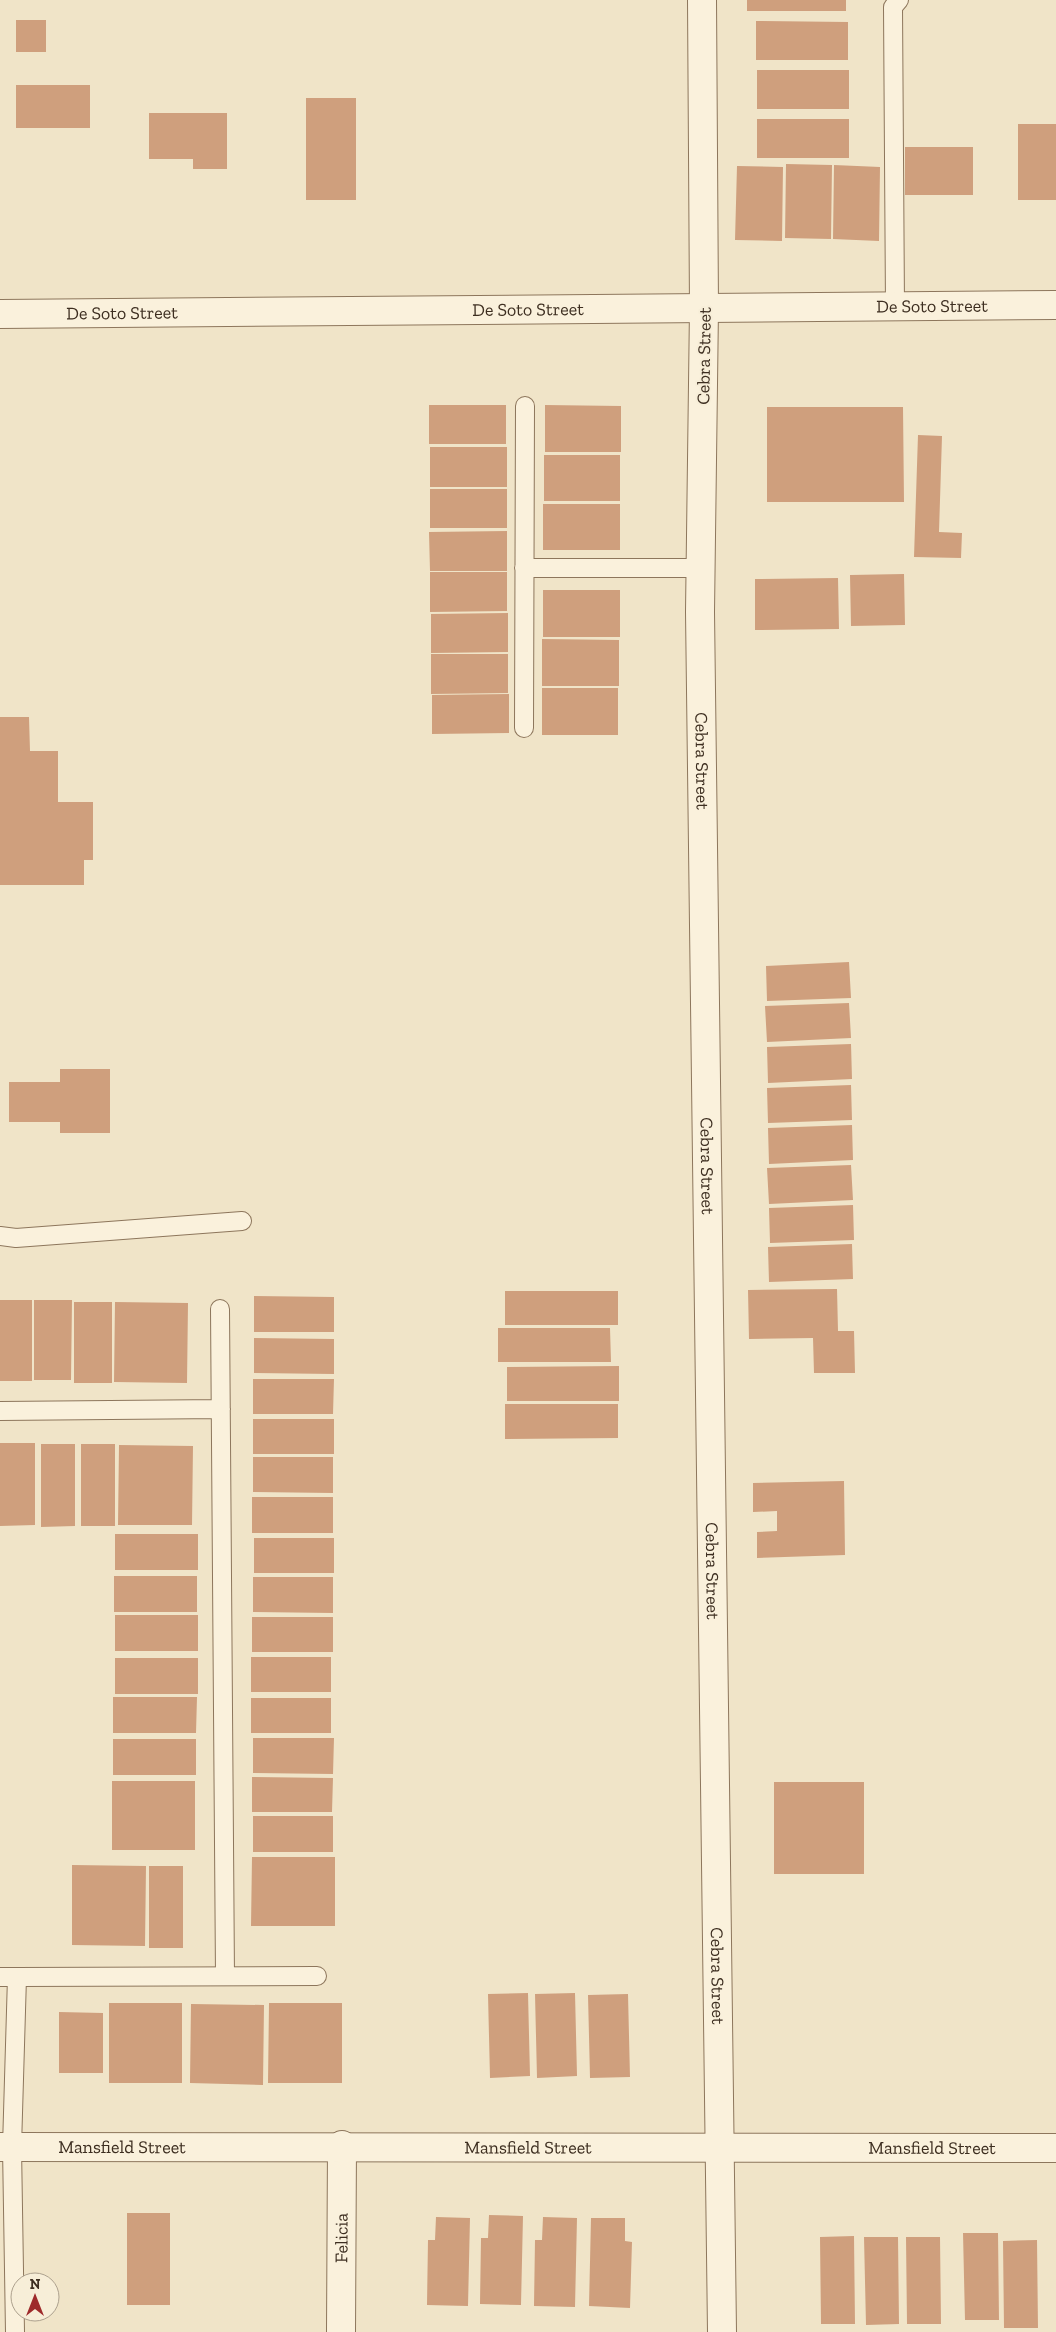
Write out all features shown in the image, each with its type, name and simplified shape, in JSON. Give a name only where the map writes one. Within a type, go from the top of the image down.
[{"type":"street","name":"Cebra Street","points":[[702,0],[704,308],[701,568],[722,2332]]},
{"type":"street","name":"De Soto Street","points":[[0,314],[1056,305]]},
{"type":"street","name":"Mansfield Street","points":[[6,2147],[342,2145],[1056,2148]]},
{"type":"street","name":"Felicia","points":[[341,2332],[342,2145]]},
{"type":"lane","points":[[895,307],[893,7],[899,0]]},
{"type":"lane","points":[[524,728],[525,406]]},
{"type":"lane","points":[[524,568],[701,568]]},
{"type":"lane","points":[[0,1236],[16,1238],[242,1220]]},
{"type":"lane","points":[[220,1309],[225,1976]]},
{"type":"lane","points":[[0,1410],[221,1409]]},
{"type":"lane","points":[[15,2332],[6,2147],[9,1977],[317,1976]]},
{"type":"building","points":[[747,0],[846,0],[846,11],[747,11]]},
{"type":"building","points":[[16,20],[46,20],[46,52],[16,52]]},
{"type":"building","points":[[756,21],[848,22],[848,60],[756,60]]},
{"type":"building","points":[[757,70],[849,70],[849,109],[757,109]]},
{"type":"building","points":[[16,85],[90,85],[90,128],[16,128]]},
{"type":"building","points":[[306,98],[356,98],[356,200],[306,200]]},
{"type":"building","points":[[149,113],[227,113],[227,169],[193,169],[193,159],[149,159]]},
{"type":"building","points":[[757,119],[849,119],[849,158],[757,158]]},
{"type":"building","points":[[1018,124],[1056,124],[1056,200],[1018,200]]},
{"type":"building","points":[[905,147],[973,147],[973,195],[905,195]]},
{"type":"building","points":[[786,164],[832,165],[831,239],[785,238]]},
{"type":"building","points":[[834,165],[880,167],[879,241],[833,239]]},
{"type":"building","points":[[737,166],[783,167],[782,241],[735,240]]},
{"type":"building","points":[[429,405],[506,405],[506,444],[429,444]]},
{"type":"building","points":[[545,405],[621,406],[621,452],[545,452]]},
{"type":"building","points":[[767,407],[903,407],[904,502],[767,502]]},
{"type":"building","points":[[918,435],[942,436],[939,532],[962,533],[961,558],[914,557]]},
{"type":"building","points":[[430,447],[507,447],[507,487],[430,487]]},
{"type":"building","points":[[544,455],[620,455],[620,501],[544,501]]},
{"type":"building","points":[[430,489],[507,489],[507,528],[430,528]]},
{"type":"building","points":[[543,504],[620,504],[620,550],[543,550]]},
{"type":"building","points":[[507,531],[507,571],[430,571],[429,532]]},
{"type":"building","points":[[430,572],[507,572],[507,611],[430,612]]},
{"type":"building","points":[[904,574],[905,625],[851,626],[850,575]]},
{"type":"building","points":[[838,578],[839,629],[755,630],[755,579]]},
{"type":"building","points":[[543,590],[620,590],[620,637],[543,637]]},
{"type":"building","points":[[508,613],[508,652],[431,653],[431,614]]},
{"type":"building","points":[[542,639],[619,640],[619,686],[542,686]]},
{"type":"building","points":[[431,654],[508,654],[508,693],[431,694]]},
{"type":"building","points":[[542,688],[618,688],[618,735],[542,735]]},
{"type":"building","points":[[509,694],[509,733],[432,734],[432,695]]},
{"type":"building","points":[[0,717],[29,717],[30,751],[58,751],[58,802],[93,802],[93,860],[84,860],[84,885],[0,885]]},
{"type":"building","points":[[849,962],[851,998],[767,1001],[766,966]]},
{"type":"building","points":[[849,1003],[851,1038],[767,1042],[765,1006]]},
{"type":"building","points":[[851,1044],[852,1079],[768,1083],[767,1047]]},
{"type":"building","points":[[60,1069],[110,1069],[110,1133],[60,1133],[60,1122],[9,1122],[9,1082],[60,1082]]},
{"type":"building","points":[[851,1085],[852,1120],[768,1123],[767,1088]]},
{"type":"building","points":[[852,1125],[853,1160],[769,1164],[768,1128]]},
{"type":"building","points":[[851,1165],[853,1200],[769,1204],[767,1168]]},
{"type":"building","points":[[853,1205],[854,1240],[770,1243],[769,1208]]},
{"type":"building","points":[[852,1244],[853,1279],[769,1282],[768,1247]]},
{"type":"building","points":[[837,1289],[838,1331],[854,1331],[855,1373],[814,1373],[813,1338],[749,1339],[748,1290]]},
{"type":"building","points":[[505,1291],[618,1291],[618,1325],[505,1325]]},
{"type":"building","points":[[254,1296],[334,1297],[334,1332],[254,1332]]},
{"type":"building","points":[[0,1300],[32,1300],[32,1381],[0,1381]]},
{"type":"building","points":[[34,1300],[72,1300],[71,1380],[34,1380]]},
{"type":"building","points":[[74,1302],[112,1302],[112,1383],[74,1383]]},
{"type":"building","points":[[115,1302],[188,1303],[187,1383],[114,1382]]},
{"type":"building","points":[[498,1328],[610,1328],[611,1362],[498,1362]]},
{"type":"building","points":[[254,1338],[334,1339],[334,1374],[254,1373]]},
{"type":"building","points":[[619,1366],[619,1401],[507,1401],[507,1367]]},
{"type":"building","points":[[253,1379],[334,1379],[333,1414],[253,1414]]},
{"type":"building","points":[[505,1404],[618,1404],[618,1438],[505,1439]]},
{"type":"building","points":[[253,1419],[334,1419],[334,1454],[253,1454]]},
{"type":"building","points":[[0,1443],[35,1443],[35,1525],[0,1526]]},
{"type":"building","points":[[41,1444],[75,1444],[75,1526],[41,1527]]},
{"type":"building","points":[[81,1444],[115,1444],[115,1526],[81,1526]]},
{"type":"building","points":[[119,1445],[193,1446],[192,1525],[118,1525]]},
{"type":"building","points":[[253,1457],[333,1457],[333,1493],[253,1492]]},
{"type":"building","points":[[844,1481],[845,1555],[757,1558],[757,1532],[777,1531],[777,1511],[753,1512],[753,1483]]},
{"type":"building","points":[[252,1497],[333,1497],[333,1533],[252,1533]]},
{"type":"building","points":[[115,1534],[198,1534],[198,1570],[115,1570]]},
{"type":"building","points":[[254,1538],[334,1538],[334,1573],[254,1573]]},
{"type":"building","points":[[114,1576],[197,1576],[197,1612],[114,1612]]},
{"type":"building","points":[[253,1577],[333,1577],[333,1613],[253,1612]]},
{"type":"building","points":[[115,1615],[198,1615],[198,1651],[115,1651]]},
{"type":"building","points":[[252,1617],[333,1617],[333,1652],[252,1652]]},
{"type":"building","points":[[251,1657],[331,1657],[331,1692],[251,1692]]},
{"type":"building","points":[[115,1658],[198,1658],[198,1694],[115,1694]]},
{"type":"building","points":[[113,1697],[197,1697],[196,1733],[113,1733]]},
{"type":"building","points":[[251,1698],[331,1698],[331,1733],[251,1733]]},
{"type":"building","points":[[253,1738],[334,1738],[333,1774],[253,1773]]},
{"type":"building","points":[[113,1739],[196,1739],[196,1775],[113,1775]]},
{"type":"building","points":[[252,1777],[333,1778],[332,1812],[252,1812]]},
{"type":"building","points":[[112,1781],[195,1781],[195,1850],[112,1850]]},
{"type":"building","points":[[774,1782],[864,1782],[864,1874],[774,1874]]},
{"type":"building","points":[[253,1816],[333,1816],[333,1852],[253,1852]]},
{"type":"building","points":[[252,1857],[335,1857],[335,1926],[251,1926]]},
{"type":"building","points":[[72,1865],[146,1866],[145,1946],[72,1945]]},
{"type":"building","points":[[149,1866],[183,1866],[183,1948],[149,1948]]},
{"type":"building","points":[[528,1993],[530,2076],[490,2078],[488,1994]]},
{"type":"building","points":[[575,1993],[577,2076],[537,2078],[535,1994]]},
{"type":"building","points":[[628,1994],[630,2077],[590,2078],[588,1995]]},
{"type":"building","points":[[109,2003],[182,2003],[182,2083],[109,2083]]},
{"type":"building","points":[[269,2003],[342,2003],[342,2083],[268,2083]]},
{"type":"building","points":[[191,2004],[264,2005],[263,2085],[190,2083]]},
{"type":"building","points":[[59,2012],[103,2013],[103,2073],[59,2073]]},
{"type":"building","points":[[127,2213],[170,2213],[170,2305],[127,2305]]},
{"type":"building","points":[[489,2215],[523,2216],[521,2305],[480,2304],[481,2238],[488,2238]]},
{"type":"building","points":[[436,2217],[470,2218],[468,2306],[427,2305],[428,2240],[435,2240]]},
{"type":"building","points":[[543,2217],[577,2218],[575,2307],[534,2306],[535,2240],[542,2240]]},
{"type":"building","points":[[591,2218],[625,2218],[625,2241],[632,2242],[630,2308],[589,2306]]},
{"type":"building","points":[[963,2233],[998,2233],[999,2320],[965,2320]]},
{"type":"building","points":[[854,2236],[855,2324],[821,2324],[820,2237]]},
{"type":"building","points":[[864,2237],[898,2237],[899,2324],[866,2325]]},
{"type":"building","points":[[906,2237],[940,2237],[941,2324],[907,2324]]},
{"type":"building","points":[[1037,2240],[1038,2328],[1004,2328],[1003,2241]]}]
